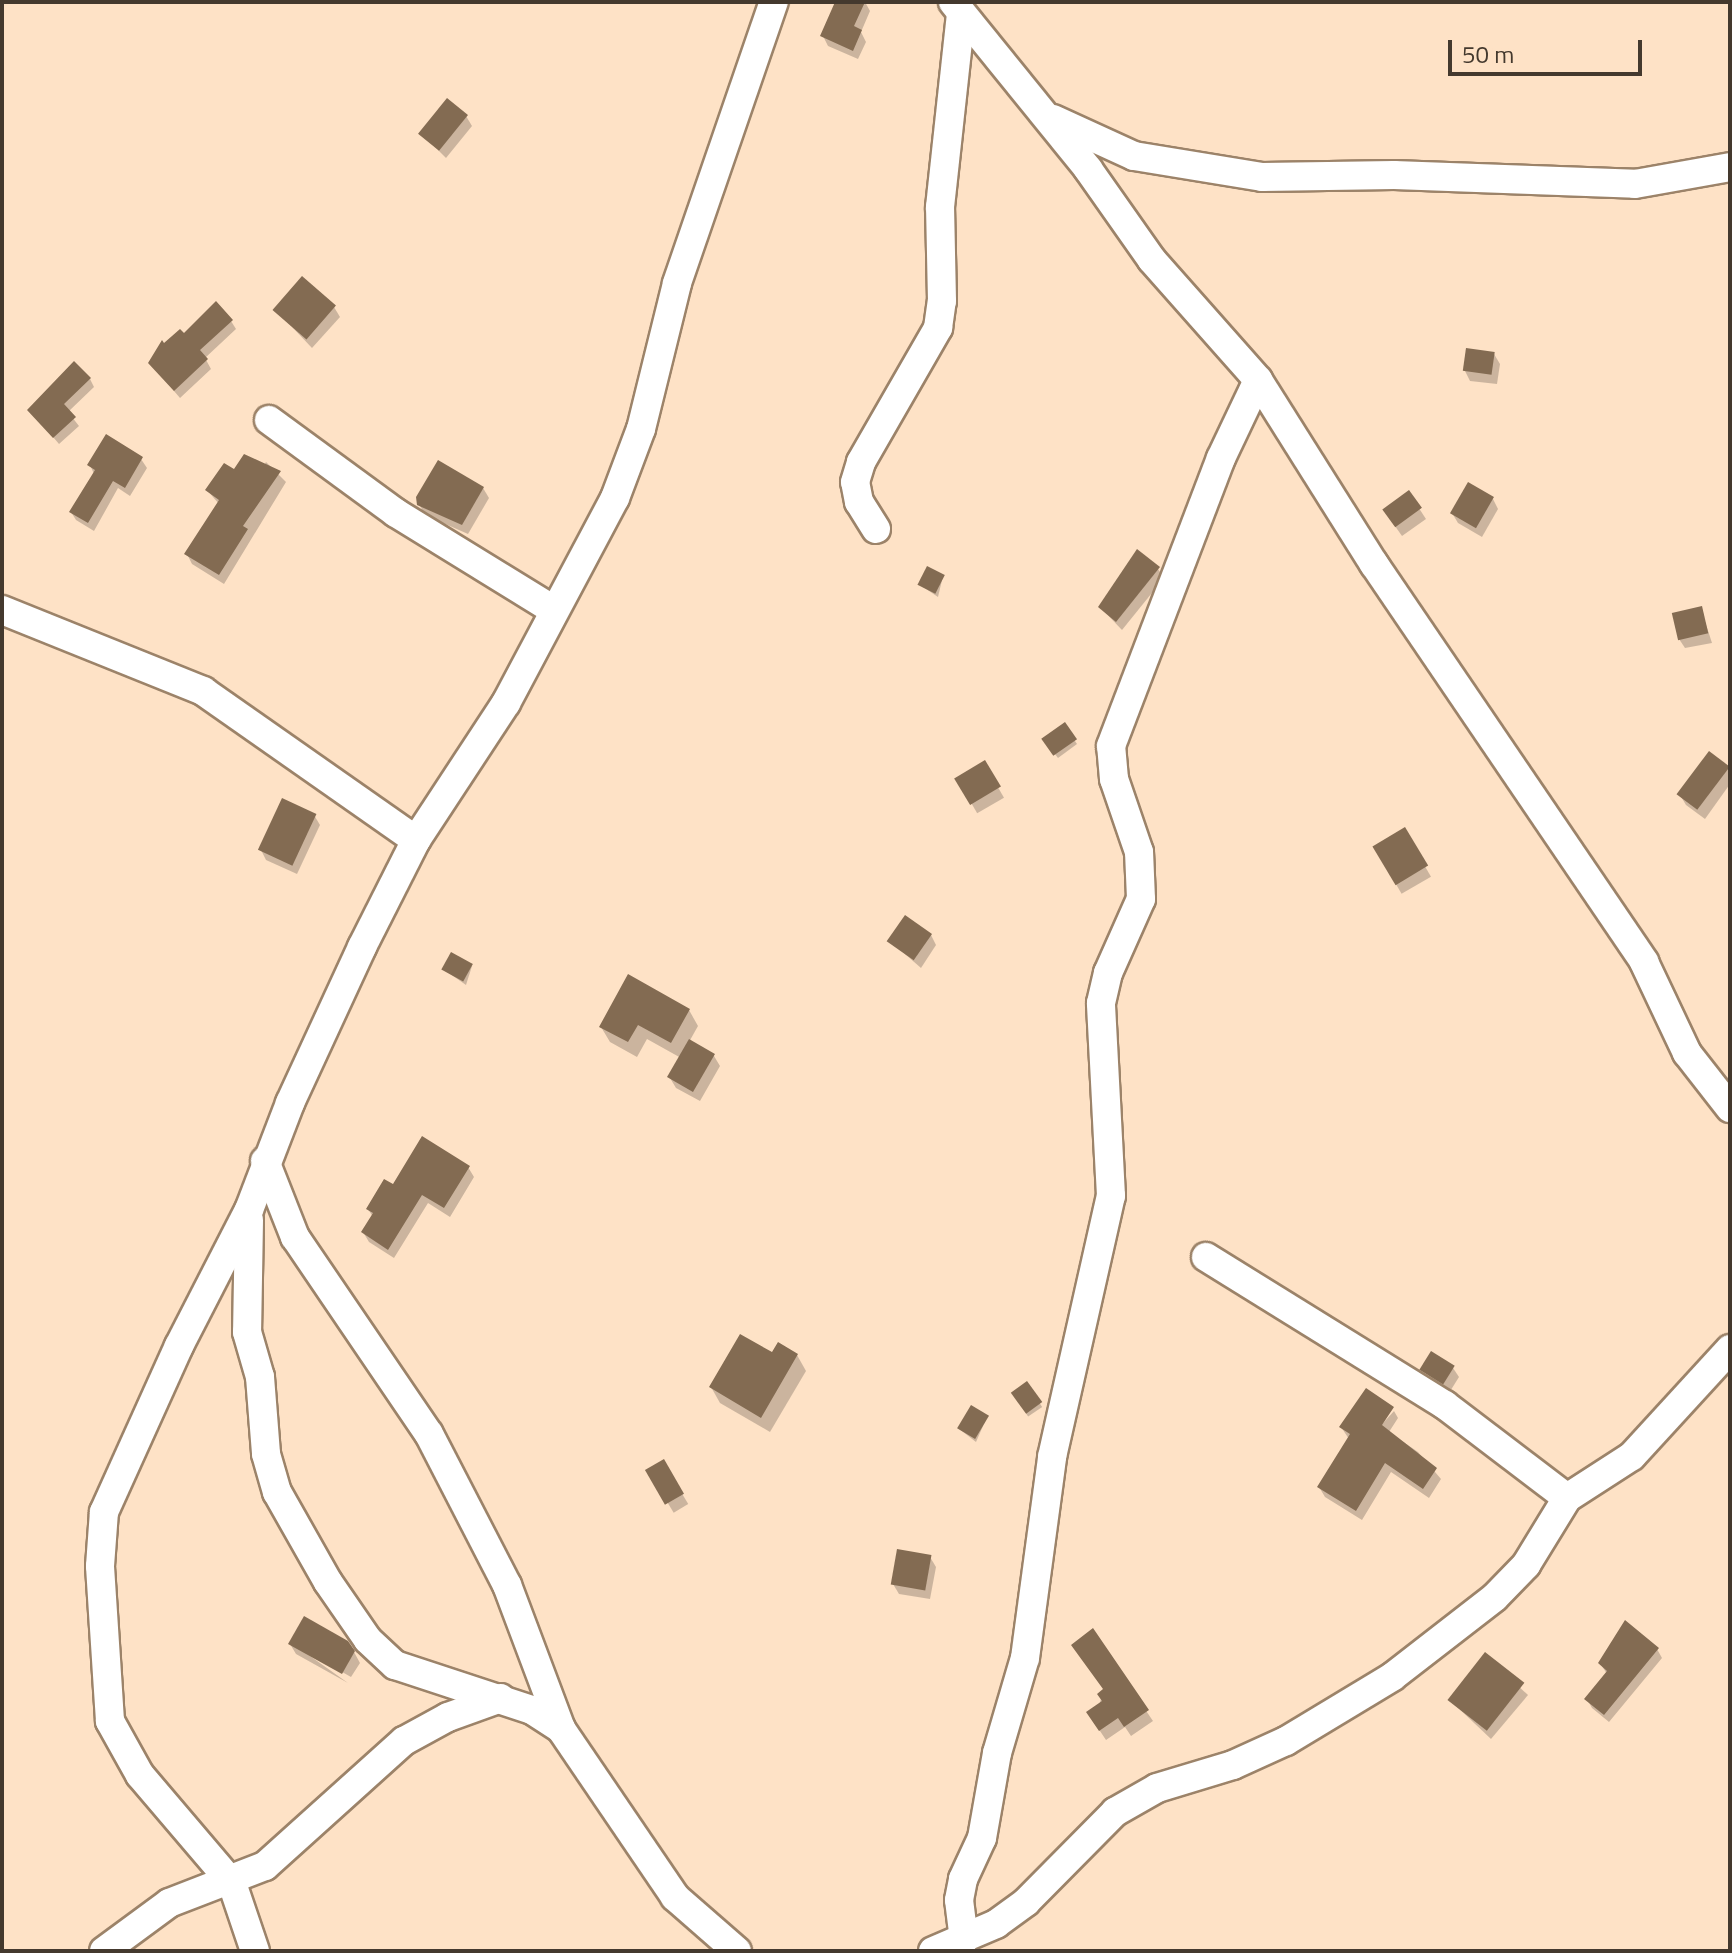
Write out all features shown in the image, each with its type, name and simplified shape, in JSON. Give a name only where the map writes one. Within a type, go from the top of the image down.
[{"type":"street","points":[[255,1951],[232,1883],[140,1775],[110,1721],[100,1566],[104,1512],[123,1465],[249,1210],[265,1161],[362,947],[416,840],[506,703],[552,609],[615,498],[641,429],[677,283],[774,2]]},
{"type":"street","points":[[957,7],[1045,115],[1152,260],[1258,380],[1374,564],[1644,962],[1687,1053],[1730,1108]]},
{"type":"street","points":[[876,529],[859,502],[855,482],[861,462],[938,328],[942,301],[940,207],[957,7]]},
{"type":"street","points":[[1045,115],[1134,156],[1262,177],[1394,175],[1635,184],[1730,167]]},
{"type":"street","points":[[964,1940],[959,1900],[963,1879],[982,1838],[997,1753],[1025,1658],[1052,1457],[1111,1196],[1101,1003],[1108,973],[1141,899],[1139,852],[1114,779],[1111,746],[1221,458],[1258,380]]},
{"type":"street","points":[[269,420],[396,513],[552,609]]},
{"type":"street","points":[[2,610],[203,691],[416,840]]},
{"type":"street","points":[[265,1161],[295,1237],[436,1448],[507,1585],[561,1729],[667,1887],[737,1951]]},
{"type":"street","points":[[249,1210],[247,1332],[260,1377],[266,1454],[277,1492],[368,1640],[395,1665],[426,1678],[501,1698],[561,1729]]},
{"type":"street","points":[[1206,1257],[1445,1405],[1567,1498]]},
{"type":"street","points":[[933,1951],[964,1940],[1026,1902],[1115,1812],[1157,1788],[1233,1765],[1286,1741],[1392,1677],[1495,1597],[1526,1565],[1567,1498],[1632,1456],[1730,1349]]},
{"type":"street","points":[[104,1951],[169,1903],[232,1883],[276,1857],[404,1741],[448,1717],[501,1698]]},
{"type":"building","points":[[835,2],[865,2],[854,26],[862,30],[853,51],[820,36]]},
{"type":"building","points":[[447,98],[468,115],[439,151],[418,134]]},
{"type":"building","points":[[302,276],[336,306],[306,339],[272,310]]},
{"type":"building","points":[[216,301],[233,320],[200,350],[208,359],[174,391],[148,363],[162,340],[164,343],[180,329],[184,333]]},
{"type":"building","points":[[1466,348],[1495,352],[1492,375],[1463,371]]},
{"type":"building","points":[[74,361],[91,378],[64,404],[76,417],[53,438],[27,410]]},
{"type":"building","points":[[106,434],[143,457],[125,488],[113,481],[88,523],[69,512],[95,470],[87,465]]},
{"type":"building","points":[[244,454],[281,471],[243,526],[248,529],[219,575],[184,554],[219,500],[205,490],[224,463],[234,469]]},
{"type":"building","points":[[438,460],[484,487],[462,525],[417,505],[416,497]]},
{"type":"building","points":[[1468,482],[1494,497],[1476,528],[1450,513]]},
{"type":"building","points":[[1409,490],[1422,508],[1395,527],[1382,509]]},
{"type":"building","points":[[1137,549],[1160,567],[1116,622],[1098,607]]},
{"type":"building","points":[[927,566],[945,575],[935,594],[917,585]]},
{"type":"building","points":[[1702,606],[1708,633],[1678,640],[1672,613]]},
{"type":"building","points":[[1065,722],[1077,739],[1053,756],[1041,739]]},
{"type":"building","points":[[1709,751],[1730,767],[1697,810],[1677,794]]},
{"type":"building","points":[[985,760],[1001,787],[970,805],[954,779]]},
{"type":"building","points":[[282,798],[316,814],[292,866],[258,850]]},
{"type":"building","points":[[1405,827],[1428,866],[1396,885],[1372,847]]},
{"type":"building","points":[[905,915],[932,934],[914,960],[887,941]]},
{"type":"building","points":[[451,952],[473,964],[463,982],[441,969]]},
{"type":"building","points":[[628,974],[690,1009],[671,1043],[638,1025],[628,1042],[599,1027]]},
{"type":"building","points":[[689,1039],[715,1054],[693,1092],[667,1077]]},
{"type":"building","points":[[422,1136],[470,1166],[444,1208],[422,1195],[388,1250],[361,1232],[373,1213],[366,1209],[384,1179],[393,1184]]},
{"type":"building","points":[[740,1334],[772,1352],[778,1342],[798,1354],[761,1418],[709,1387]]},
{"type":"building","points":[[1431,1351],[1455,1366],[1443,1384],[1419,1370]]},
{"type":"building","points":[[1027,1381],[1042,1402],[1026,1414],[1011,1393]]},
{"type":"building","points":[[1366,1388],[1394,1407],[1382,1425],[1437,1468],[1423,1489],[1385,1463],[1356,1511],[1317,1487],[1350,1434],[1339,1427]]},
{"type":"building","points":[[971,1405],[989,1416],[975,1439],[957,1428]]},
{"type":"building","points":[[664,1459],[684,1494],[665,1505],[645,1470]]},
{"type":"building","points":[[897,1549],[931,1555],[925,1591],[891,1584]]},
{"type":"building","points":[[304,1616],[348,1641],[355,1651],[342,1674],[288,1644]]},
{"type":"building","points":[[1625,1620],[1659,1648],[1604,1715],[1584,1699],[1607,1671],[1598,1663]]},
{"type":"building","points":[[1093,1628],[1149,1710],[1124,1727],[1118,1718],[1099,1731],[1086,1712],[1102,1701],[1097,1694],[1103,1689],[1071,1645]]},
{"type":"building","points":[[1485,1652],[1524,1683],[1487,1731],[1447,1700]]}]
